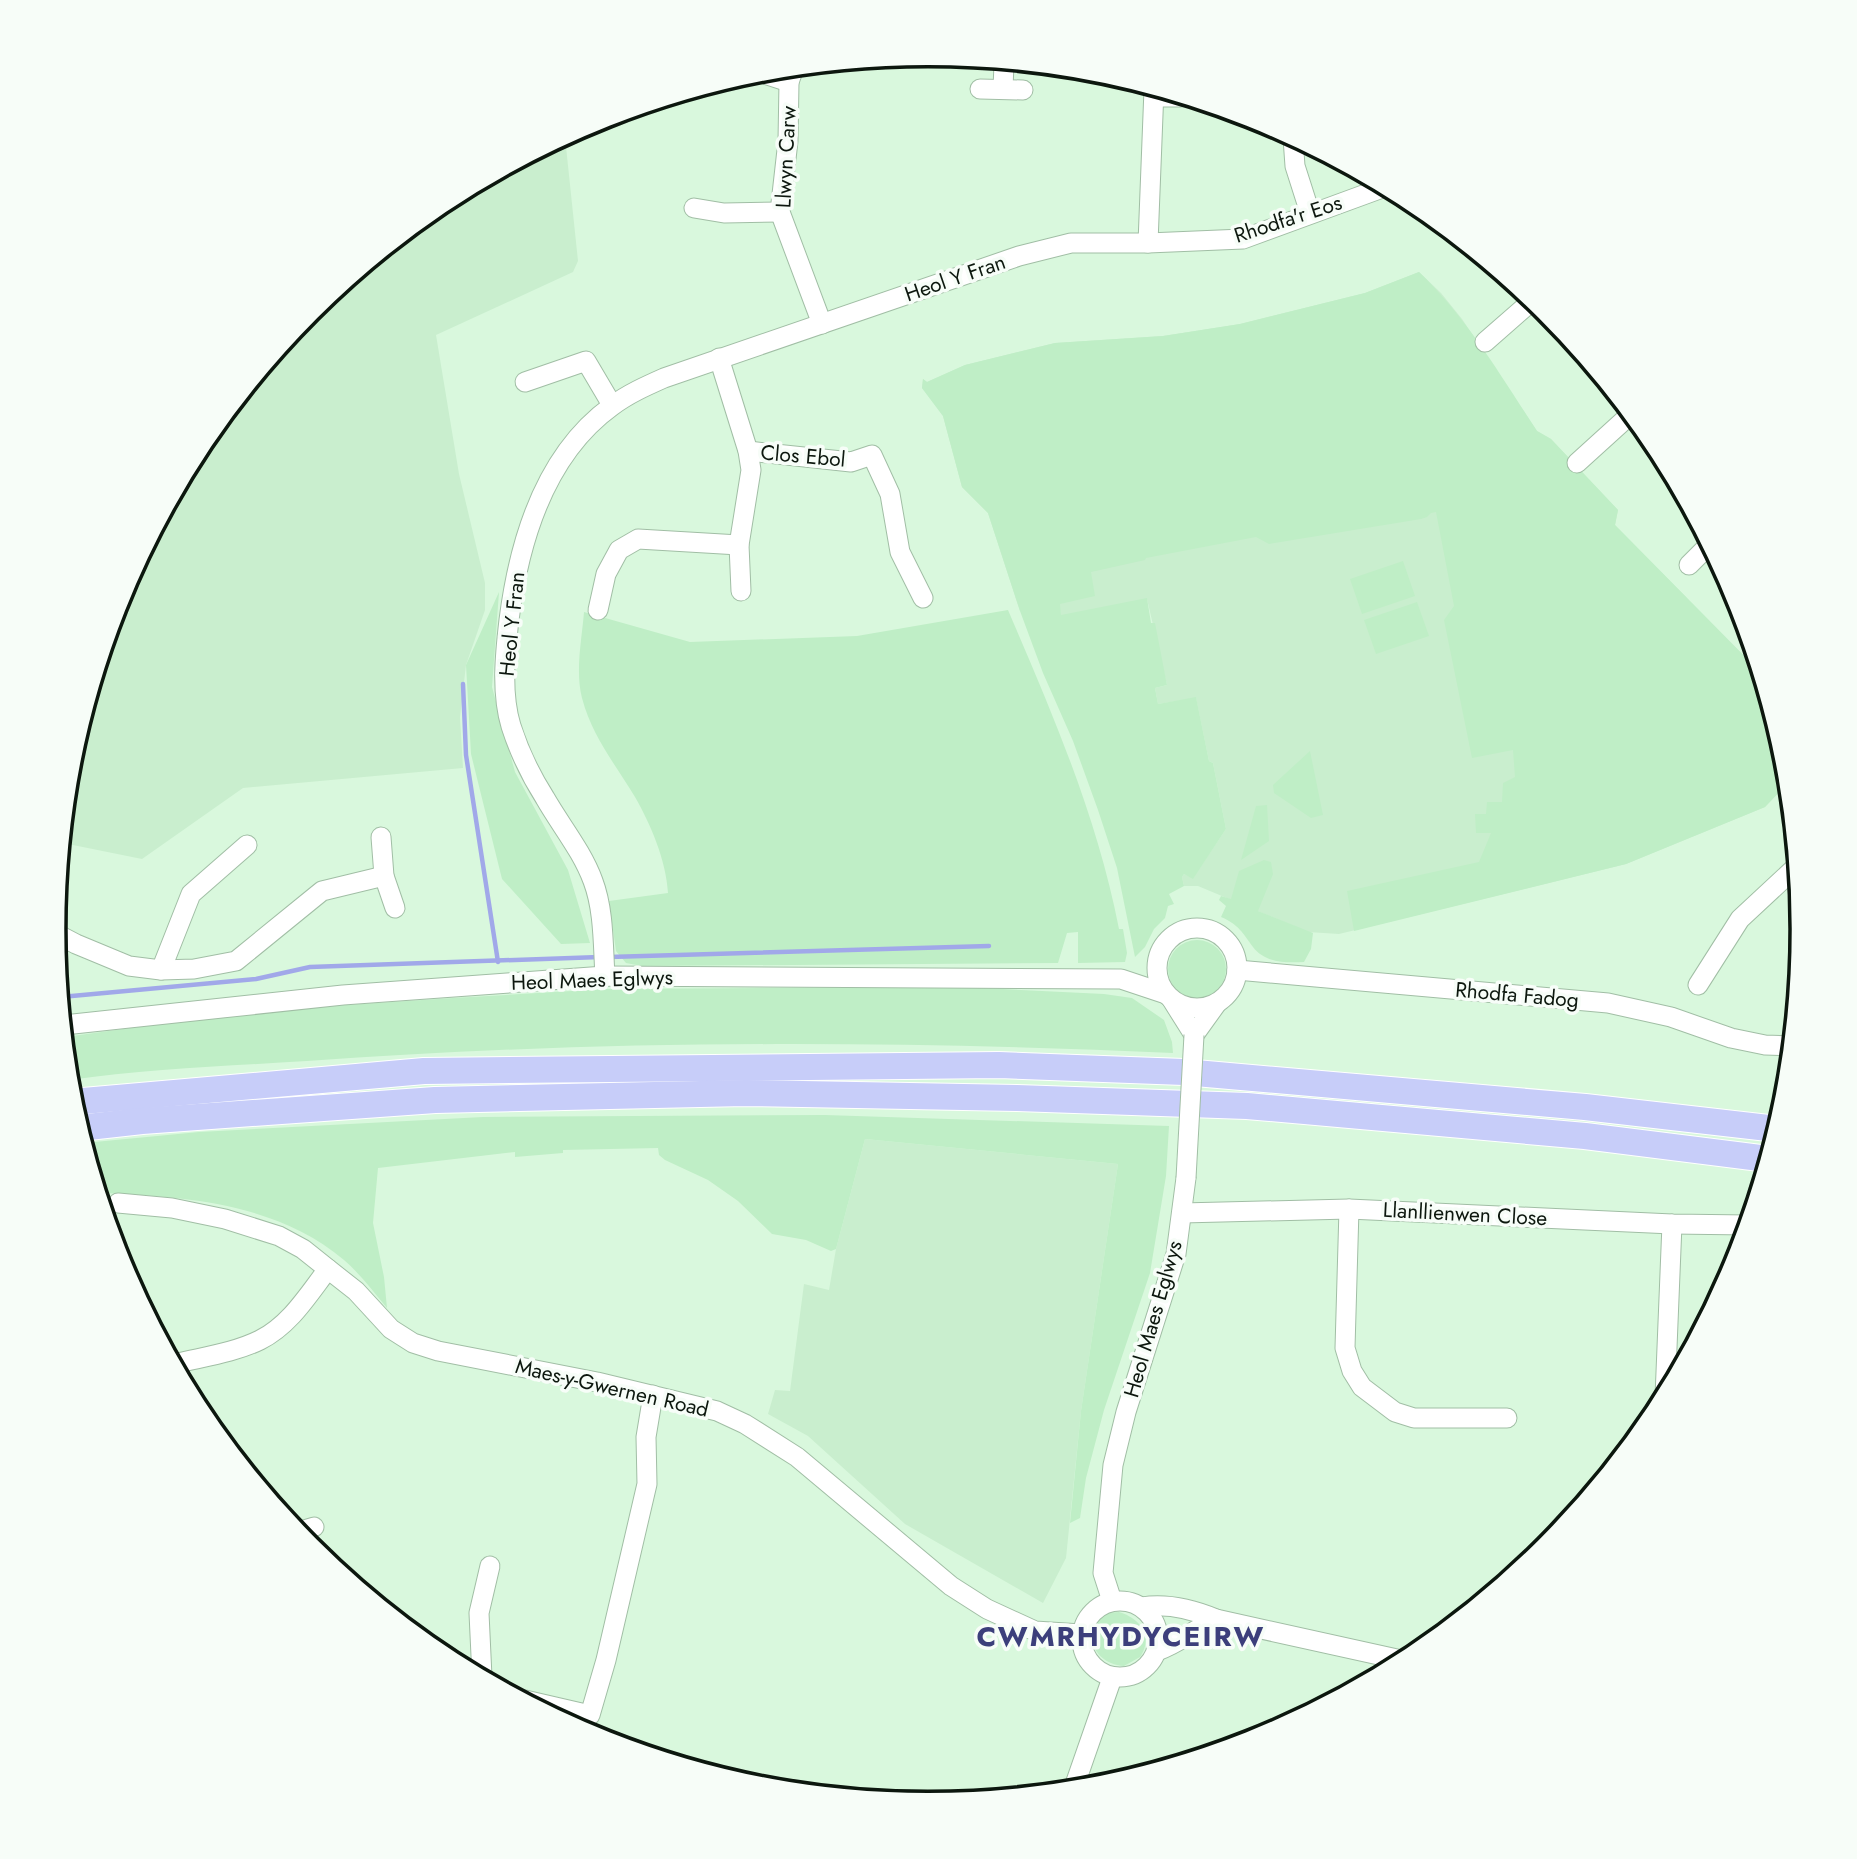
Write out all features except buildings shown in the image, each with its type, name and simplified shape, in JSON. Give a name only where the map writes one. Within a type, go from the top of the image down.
[{"type":"highway","points":[[84,1101],[424,1071],[999,1065],[1184,1072],[1584,1107],[1767,1128]]},
{"type":"highway","points":[[90,1127],[435,1100],[745,1093],[1017,1098],[1247,1106],[1585,1136],[1760,1158]]},
{"type":"street","points":[[980,89],[1013,90],[1007,71]]},
{"type":"street","name":"Llwyn Carw","points":[[792,79],[780,212],[822,324]]},
{"type":"street","points":[[1148,243],[1154,98]]},
{"type":"street","points":[[1294,149],[1295,166],[1310,213]]},
{"type":"street","name":"Rhodfa'r Eos","points":[[1148,243],[1242,239],[1373,191]]},
{"type":"street","points":[[694,208],[724,213],[780,212]]},
{"type":"street","name":"Heol Y Fran","points":[[605,976],[600,914],[594,883],[525,761],[510,724],[505,686],[506,639],[513,585],[521,549],[548,479],[593,422],[612,405],[664,378],[1019,256],[1071,243],[1148,243]]},
{"type":"street","points":[[1485,342],[1525,307]]},
{"type":"street","points":[[719,358],[748,451],[751,470],[739,545],[741,591]]},
{"type":"street","points":[[525,382],[586,361],[612,405]]},
{"type":"street","points":[[1577,463],[1623,421]]},
{"type":"street","name":"Clos Ebol","points":[[748,451],[851,462],[872,455],[890,494],[900,552],[923,598]]},
{"type":"street","points":[[598,610],[606,574],[619,550],[638,539],[739,545]]},
{"type":"street","points":[[1689,565],[1703,551]]},
{"type":"street","points":[[381,837],[384,876],[395,908]]},
{"type":"street","points":[[161,970],[191,894],[247,845]]},
{"type":"street","points":[[1698,985],[1740,919],[1789,873]]},
{"type":"street","points":[[66,939],[129,966],[161,970],[194,969],[236,961],[322,891],[384,876]]},
{"type":"street","name":"Heol Maes Eglwys","points":[[1121,979],[1157,959],[1172,936],[1198,927],[1214,932],[1228,942],[1236,957],[1237,970]]},
{"type":"street","points":[[1157,959],[1157,977],[1194,1034],[1217,1003],[1230,991],[1237,970]]},
{"type":"street","name":"Rhodfa Fadog","points":[[1237,970],[1608,1003],[1671,1017],[1731,1038],[1782,1046]]},
{"type":"street","name":"Heol Maes Eglwys","points":[[72,1024],[343,995],[605,976],[1121,979],[1169,997],[1181,1005],[1199,1008],[1217,1003]]},
{"type":"street","name":"Heol Maes Eglwys","points":[[1112,1601],[1103,1573],[1113,1465],[1126,1412],[1175,1254],[1186,1178],[1194,1034]]},
{"type":"street","name":"Maes-y-Gwernen Road","points":[[118,1203],[172,1209],[249,1225],[279,1236],[303,1249],[356,1291],[391,1329],[413,1343],[439,1351],[597,1382],[717,1411],[745,1424],[797,1457],[951,1586],[987,1609],[1035,1631],[1081,1634]]},
{"type":"street","points":[[1349,1209],[1345,1348],[1352,1371],[1362,1387],[1395,1412],[1414,1418],[1507,1417]]},
{"type":"street","name":"Llanllienwen Close","points":[[1182,1213],[1349,1209],[1738,1225]]},
{"type":"street","points":[[1666,1375],[1672,1224]]},
{"type":"street","points":[[183,1362],[260,1340],[293,1314],[328,1269]]},
{"type":"street","points":[[557,1707],[590,1715],[606,1660],[648,1484],[646,1437],[653,1395]]},
{"type":"street","points":[[481,1666],[479,1613],[491,1566]]},
{"type":"street","points":[[1112,1601],[1128,1601],[1142,1607],[1153,1618],[1158,1634],[1157,1651],[1147,1667],[1131,1677],[1112,1678],[1099,1672],[1088,1662],[1082,1648],[1081,1634],[1091,1612],[1112,1601]]},
{"type":"street","points":[[1142,1607],[1158,1605],[1199,1611],[1216,1619],[1389,1657]]},
{"type":"street","points":[[1157,1651],[1171,1646],[1190,1632],[1216,1619]]},
{"type":"street","points":[[1077,1778],[1112,1678]]},
{"type":"shaded area","points":[[566,148],[578,261],[573,272],[436,335],[459,474],[485,583],[485,610],[466,665],[460,717],[463,768],[243,788],[142,859],[71,845],[74,817],[83,761],[112,652],[155,548],[182,498],[212,451],[280,361],[360,281],[450,213],[498,183]]},
{"type":"shaded area","points":[[1419,272],[1441,293],[1462,319],[1537,431],[1551,439],[1618,510],[1615,525],[1747,659],[1761,706],[1779,792],[1765,807],[1626,864],[1339,934],[1308,932],[1198,886],[1184,886],[1184,874],[1193,878],[1226,829],[1196,698],[1158,704],[1155,688],[1167,685],[1147,599],[1061,616],[1059,604],[1020,611],[988,513],[962,487],[943,416],[922,388],[923,379],[927,382],[965,365],[1055,343],[1163,336],[1240,324],[1365,293]]},
{"type":"shaded area","points":[[1419,272],[1468,328],[1537,431],[1551,439],[1618,510],[1615,525],[1747,659],[1761,706],[1779,792],[1765,807],[1626,864],[1354,931],[1347,891],[1479,862],[1491,833],[1476,833],[1475,814],[1486,814],[1487,802],[1502,802],[1503,783],[1515,777],[1513,750],[1472,758],[1444,620],[1454,606],[1436,512],[1421,519],[1269,544],[1256,537],[1146,558],[1091,572],[1095,596],[1060,604],[1061,615],[1147,598],[1151,623],[1155,623],[1167,685],[1155,688],[1158,704],[1196,697],[1226,829],[1193,879],[1184,874],[1184,886],[1169,894],[1174,904],[1168,906],[1165,918],[1135,957],[1117,868],[1073,741],[1043,673],[988,513],[962,487],[943,416],[922,388],[923,379],[927,382],[965,365],[1055,343],[1163,336],[1240,324],[1365,293]]},
{"type":"shaded area","points":[[1403,561],[1415,596],[1362,614],[1350,579]]},
{"type":"shaded area","points":[[499,592],[492,687],[515,772],[568,870],[590,943],[561,944],[502,879],[471,754],[466,665]]},
{"type":"shaded area","points":[[1417,602],[1429,636],[1376,654],[1364,620]]},
{"type":"shaded area","points":[[1008,610],[1057,727],[1086,806],[1110,887],[1119,929],[1123,929],[1127,953],[1125,962],[1078,963],[1078,932],[1067,933],[1058,963],[642,966],[626,963],[616,951],[609,901],[668,893],[667,881],[657,843],[647,819],[586,712],[580,688],[579,666],[584,612],[690,642],[857,636]]},
{"type":"shaded area","points":[[1310,751],[1323,815],[1311,818],[1274,793],[1273,785]]},
{"type":"shaded area","points":[[1267,805],[1269,841],[1241,860],[1256,806]]},
{"type":"shaded area","points":[[1264,860],[1271,862],[1273,874],[1258,911],[1313,933],[1311,949],[1304,962],[1283,962],[1264,956],[1236,926],[1221,917],[1226,906],[1219,900],[1221,896],[1231,899],[1239,871]]},
{"type":"shaded area","points":[[1191,940],[1203,940],[1218,948],[1226,963],[1226,975],[1218,990],[1203,998],[1191,998],[1176,990],[1168,975],[1168,963],[1176,948]]},
{"type":"shaded area","points":[[962,987],[1104,994],[1132,998],[1164,1020],[1173,1053],[848,1044],[631,1046],[415,1054],[158,1070],[80,1079],[73,1036],[254,1011],[606,989]]},
{"type":"shaded area","points":[[825,1115],[1169,1126],[1166,1176],[1150,1273],[1104,1410],[1086,1478],[1080,1518],[1070,1523],[1081,1411],[1118,1164],[865,1139],[836,1249],[831,1251],[806,1240],[772,1234],[738,1201],[708,1180],[665,1160],[659,1155],[658,1148],[563,1150],[563,1153],[515,1157],[515,1152],[378,1168],[373,1223],[387,1308],[344,1260],[318,1241],[289,1226],[228,1206],[196,1200],[108,1194],[93,1142],[199,1132],[483,1117]]},
{"type":"shaded area","points":[[865,1139],[1118,1164],[1081,1411],[1066,1558],[1043,1603],[905,1524],[808,1436],[768,1414],[775,1390],[790,1391],[804,1284],[829,1290],[836,1249]]},
{"type":"shaded area","points":[[1119,1612],[1139,1624],[1146,1642],[1140,1657],[1124,1666],[1101,1657],[1094,1648],[1092,1638],[1092,1629],[1097,1620],[1106,1614]]},
{"type":"waterway","points":[[463,684],[466,755],[498,962]]},
{"type":"waterway","points":[[609,957],[989,946]]},
{"type":"waterway","points":[[69,996],[256,979],[310,967],[600,957]]},
{"type":"district","name":"CWMRHYDYCEIRW","points":[[1121,1636]]}]
